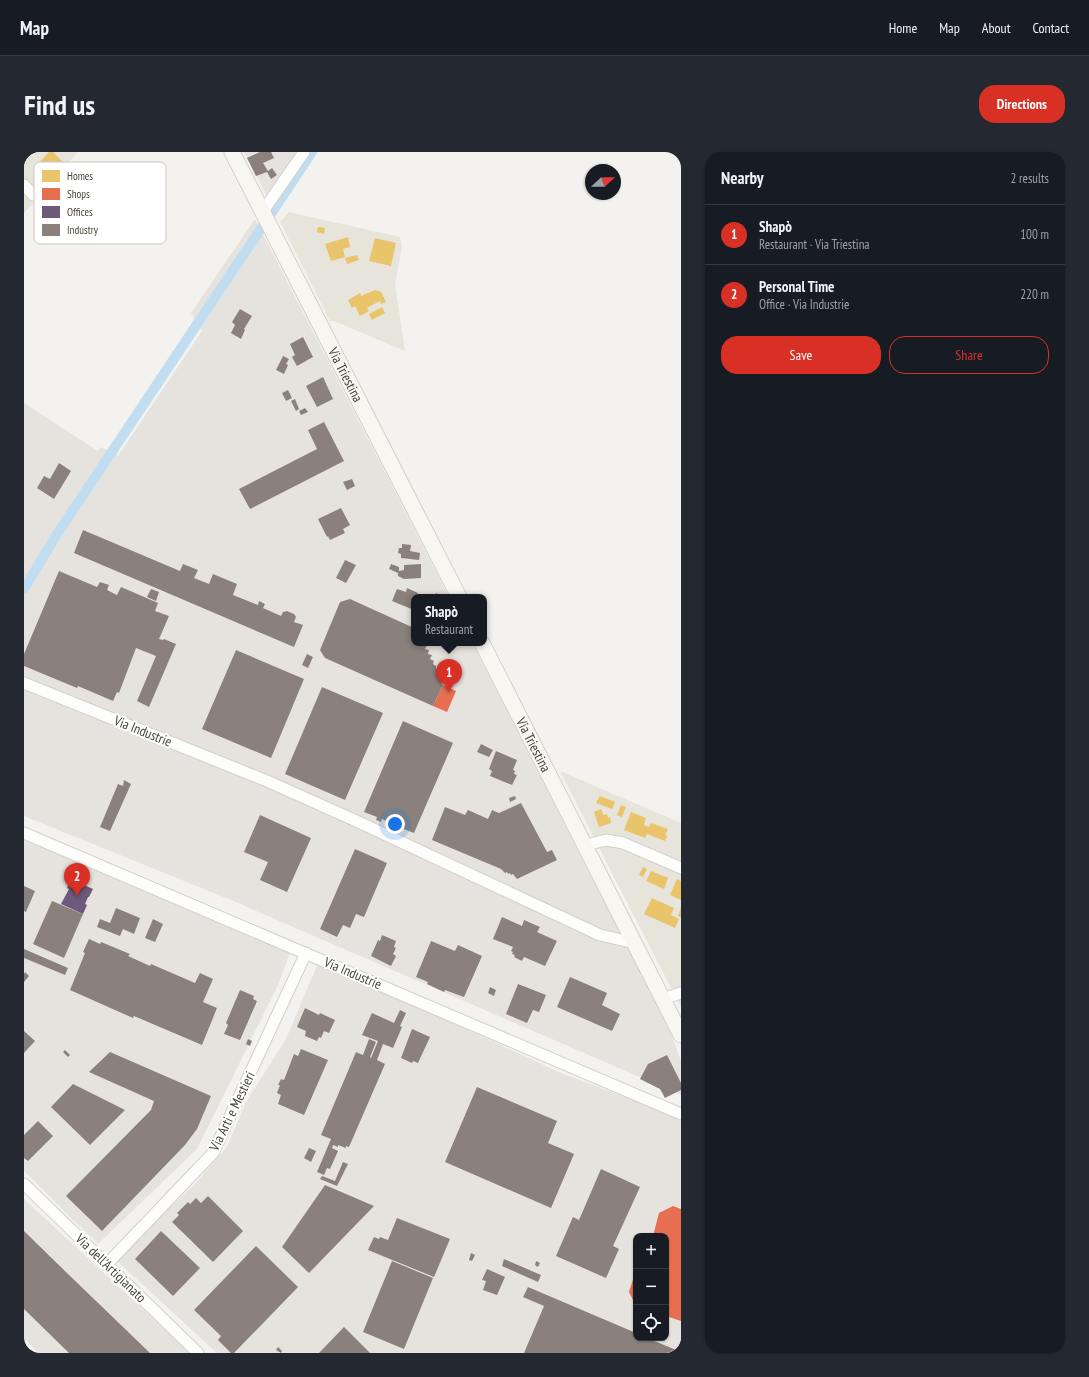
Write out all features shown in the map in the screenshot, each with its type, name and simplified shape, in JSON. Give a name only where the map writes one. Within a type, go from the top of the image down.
[{"type":"main road","name":"Via Triestina","points":[[232,152],[457,594]]},
{"type":"main road","name":"Via Triestina","points":[[484,646],[586,845],[681,1035]]},
{"type":"street","points":[[264,213],[304,152]]},
{"type":"street","points":[[24,185],[33,195]]},
{"type":"street","name":"Via Industrie","points":[[24,682],[267,781],[600,935],[635,943]]},
{"type":"street","name":"Via Industrie","points":[[24,833],[681,1114]]},
{"type":"street","points":[[586,845],[606,840],[623,843],[681,868]]},
{"type":"street","name":"Via Arti e Mestieri","points":[[107,1264],[213,1154],[306,953]]},
{"type":"street","points":[[662,999],[681,993]]},
{"type":"street","name":"Via dell'Artigianato","points":[[24,1184],[198,1353]]},
{"type":"shaded area","points":[[24,152],[78,152],[69,162],[34,162],[34,202],[24,213]]},
{"type":"shaded area","points":[[244,152],[297,152],[267,196]]},
{"type":"shaded area","points":[[289,212],[400,237],[402,247],[395,284],[405,351],[334,321],[330,321],[280,222]]},
{"type":"shaded area","points":[[255,219],[447,594],[411,594],[411,646],[474,646],[670,1031],[681,1061],[681,1095],[231,900],[24,816],[24,403],[98,451],[101,447],[118,456],[202,331],[191,313]]},
{"type":"shaded area","points":[[345,583],[411,611],[411,624],[340,592]]},
{"type":"shaded area","points":[[434,646],[470,646],[526,757],[426,717],[431,707],[447,715],[457,691]]},
{"type":"shaded area","points":[[560,771],[681,823],[681,1007],[635,918]]},
{"type":"shaded area","points":[[24,835],[292,948],[277,987],[197,1149],[98,1244],[24,1171]]},
{"type":"shaded area","points":[[319,961],[561,1073],[681,1118],[681,1353],[217,1353],[115,1259],[195,1184],[227,1147],[246,1102],[286,1039]]},
{"type":"shaded area","points":[[51,1042],[77,1067],[24,1122],[24,1070]]},
{"type":"shaded area","points":[[24,1199],[190,1353],[39,1353],[24,1338]]},
{"type":"shaded area","points":[[322,1281],[349,1306],[302,1353],[253,1353]]},
{"type":"building: Homes","points":[[49,152],[53,152],[63,162],[40,162]]},
{"type":"building: Homes","points":[[318,227],[325,228],[324,234],[317,232]]},
{"type":"building: Homes","points":[[348,237],[350,247],[343,249],[345,257],[331,261],[325,244]]},
{"type":"building: Homes","points":[[375,238],[396,243],[391,266],[369,261]]},
{"type":"building: Homes","points":[[357,255],[359,260],[347,264],[345,258]]},
{"type":"building: Homes","points":[[375,290],[381,292],[386,302],[381,304],[380,301],[367,308],[369,311],[360,316],[355,306],[352,308],[348,300],[360,293],[361,296]]},
{"type":"building: Homes","points":[[382,307],[385,313],[372,320],[369,314]]},
{"type":"building: Homes","points":[[600,796],[615,802],[612,809],[596,803]]},
{"type":"building: Homes","points":[[621,805],[626,807],[622,817],[617,815]]},
{"type":"building: Homes","points":[[601,809],[603,815],[607,814],[608,818],[610,817],[611,823],[599,827],[594,812]]},
{"type":"building: Homes","points":[[631,812],[646,818],[644,825],[649,827],[651,823],[668,829],[665,835],[667,836],[665,841],[647,834],[645,838],[624,830]]},
{"type":"building: Homes","points":[[643,867],[647,869],[643,877],[639,875]]},
{"type":"building: Homes","points":[[651,871],[668,878],[664,889],[646,881]]},
{"type":"building: Homes","points":[[677,879],[681,881],[681,900],[670,895]]},
{"type":"building: Homes","points":[[652,898],[674,908],[671,915],[679,919],[675,928],[644,914]]},
{"type":"building: Homes","points":[[681,907],[681,917],[678,916]]},
{"type":"building: Shops","points":[[443,685],[456,691],[447,712],[433,706]]},
{"type":"building: Shops","points":[[673,1206],[681,1209],[681,1321],[669,1317],[669,1233],[654,1233],[659,1213]]},
{"type":"building: Shops","points":[[633,1279],[633,1300],[629,1292]]},
{"type":"building: Offices","points":[[71,879],[93,889],[85,904],[87,905],[83,914],[61,904],[69,889],[67,888]]},
{"type":"building: Industry","points":[[260,152],[271,152],[274,158],[263,163],[268,171],[272,168],[277,175],[271,179],[267,172],[256,176],[247,158]]},
{"type":"building: Industry","points":[[240,309],[252,316],[244,329],[245,330],[241,339],[231,333],[235,325],[232,322]]},
{"type":"building: Industry","points":[[303,337],[313,357],[297,366],[292,357],[295,355],[290,344]]},
{"type":"building: Industry","points":[[283,356],[289,359],[286,364],[288,365],[284,374],[276,370]]},
{"type":"building: Industry","points":[[323,377],[333,399],[317,407],[306,386]]},
{"type":"building: Industry","points":[[288,390],[292,398],[286,401],[282,393]]},
{"type":"building: Industry","points":[[295,399],[299,409],[296,411],[291,401]]},
{"type":"building: Industry","points":[[305,408],[308,412],[301,415],[299,411]]},
{"type":"building: Industry","points":[[324,422],[344,461],[250,509],[239,489],[317,449],[308,430]]},
{"type":"building: Industry","points":[[59,463],[71,471],[54,499],[37,488],[44,476],[50,479]]},
{"type":"building: Industry","points":[[352,479],[355,486],[347,490],[343,482]]},
{"type":"building: Industry","points":[[341,508],[350,525],[343,529],[345,533],[330,540],[318,519]]},
{"type":"building: Industry","points":[[83,530],[180,571],[183,564],[198,570],[194,578],[209,584],[213,574],[237,584],[233,595],[258,605],[259,601],[265,604],[263,608],[281,616],[283,612],[287,611],[294,614],[296,617],[294,622],[303,625],[294,647],[74,553]]},
{"type":"building: Industry","points":[[402,544],[411,545],[410,551],[420,553],[419,560],[401,558],[401,554],[398,553],[399,548],[402,548]]},
{"type":"building: Industry","points":[[345,560],[356,565],[346,583],[336,578]]},
{"type":"building: Industry","points":[[391,564],[399,567],[399,571],[404,570],[404,565],[421,564],[421,578],[404,579],[398,576],[398,573],[389,569]]},
{"type":"building: Industry","points":[[59,571],[97,587],[100,582],[109,585],[107,590],[117,595],[121,587],[158,603],[155,611],[169,616],[159,639],[164,639],[176,644],[149,707],[137,701],[156,656],[136,648],[119,693],[117,692],[113,701],[24,666],[24,654]]},
{"type":"building: Industry","points":[[407,588],[418,593],[411,594],[411,609],[392,601],[397,589],[406,592]]},
{"type":"building: Industry","points":[[151,589],[159,592],[156,601],[147,597]]},
{"type":"building: Industry","points":[[350,599],[411,627],[411,646],[426,646],[425,649],[429,650],[428,654],[432,655],[430,659],[434,661],[433,664],[439,671],[438,674],[442,676],[440,681],[443,685],[433,706],[325,658],[320,650],[340,602]]},
{"type":"building: Industry","points":[[236,650],[304,679],[271,758],[202,729]]},
{"type":"building: Industry","points":[[307,654],[313,657],[308,668],[302,665]]},
{"type":"building: Industry","points":[[322,687],[383,713],[345,800],[285,774]]},
{"type":"building: Industry","points":[[403,721],[453,743],[414,833],[401,828],[400,830],[395,828],[396,825],[382,819],[381,822],[376,820],[377,817],[364,812]]},
{"type":"building: Industry","points":[[481,744],[493,750],[489,757],[477,752]]},
{"type":"building: Industry","points":[[496,751],[517,760],[513,770],[515,771],[514,774],[517,775],[512,785],[490,776],[492,771],[489,769]]},
{"type":"building: Industry","points":[[124,780],[131,784],[110,831],[100,827],[118,784],[123,786]]},
{"type":"building: Industry","points":[[515,796],[516,799],[510,802],[509,798]]},
{"type":"building: Industry","points":[[521,803],[547,852],[552,850],[557,860],[517,879],[513,874],[508,874],[507,872],[505,873],[501,869],[432,840],[445,807],[465,815],[468,810],[488,819],[492,810],[499,813]]},
{"type":"building: Industry","points":[[260,815],[311,838],[287,892],[260,880],[268,862],[244,852]]},
{"type":"building: Industry","points":[[355,849],[387,863],[364,917],[356,914],[350,928],[343,925],[337,937],[320,929]]},
{"type":"building: Industry","points":[[24,886],[35,891],[26,912],[24,911]]},
{"type":"building: Industry","points":[[52,901],[83,914],[64,958],[33,944]]},
{"type":"building: Industry","points":[[116,908],[140,918],[134,934],[123,929],[120,936],[97,927],[100,919],[110,923]]},
{"type":"building: Industry","points":[[502,917],[522,926],[524,920],[540,927],[537,932],[557,941],[545,966],[524,957],[522,961],[514,957],[515,955],[512,954],[513,952],[511,951],[513,947],[493,939]]},
{"type":"building: Industry","points":[[153,919],[163,924],[155,942],[145,938]]},
{"type":"building: Industry","points":[[382,935],[396,941],[394,947],[396,948],[393,954],[396,956],[391,966],[371,956],[378,940],[380,941]]},
{"type":"building: Industry","points":[[89,939],[100,944],[101,942],[130,954],[128,956],[195,983],[200,973],[213,979],[203,1002],[217,1008],[202,1045],[134,1016],[133,1018],[70,990]]},
{"type":"building: Industry","points":[[431,941],[455,951],[458,945],[482,956],[464,997],[445,990],[444,992],[427,984],[428,982],[416,977]]},
{"type":"building: Industry","points":[[24,949],[68,968],[65,975],[24,958]]},
{"type":"building: Industry","points":[[25,972],[29,976],[24,982],[24,974]]},
{"type":"building: Industry","points":[[570,977],[607,993],[602,1005],[620,1014],[612,1031],[557,1007]]},
{"type":"building: Industry","points":[[518,984],[546,995],[539,1012],[533,1010],[527,1023],[506,1014]]},
{"type":"building: Industry","points":[[490,987],[496,990],[494,996],[488,993]]},
{"type":"building: Industry","points":[[240,990],[254,996],[253,999],[257,1001],[240,1040],[224,1034],[228,1025],[226,1023]]},
{"type":"building: Industry","points":[[305,1008],[319,1015],[320,1013],[335,1020],[329,1033],[324,1031],[321,1038],[319,1037],[317,1041],[305,1036],[306,1031],[297,1027]]},
{"type":"building: Industry","points":[[400,1010],[406,1013],[400,1026],[402,1027],[393,1048],[383,1044],[377,1060],[385,1064],[349,1147],[346,1146],[346,1148],[338,1145],[338,1147],[333,1145],[332,1148],[338,1151],[330,1169],[327,1168],[324,1175],[317,1172],[331,1139],[321,1135],[356,1052],[363,1055],[369,1039],[376,1042],[370,1057],[371,1058],[378,1041],[362,1035],[372,1013],[394,1023]]},
{"type":"building: Industry","points":[[412,1029],[430,1037],[418,1063],[413,1061],[412,1063],[401,1058]]},
{"type":"building: Industry","points":[[24,1031],[35,1041],[24,1053]]},
{"type":"building: Industry","points":[[248,1039],[252,1041],[250,1046],[246,1044]]},
{"type":"building: Industry","points":[[301,1049],[328,1060],[304,1115],[278,1104],[281,1095],[277,1093],[280,1085],[278,1085],[281,1079],[284,1080],[294,1054],[298,1056]]},
{"type":"building: Industry","points":[[65,1050],[70,1055],[68,1057],[63,1052]]},
{"type":"building: Industry","points":[[110,1052],[211,1096],[197,1129],[185,1145],[102,1231],[66,1196],[151,1110],[154,1101],[89,1072]]},
{"type":"building: Industry","points":[[667,1055],[681,1083],[681,1090],[665,1098],[660,1089],[640,1079],[648,1064]]},
{"type":"building: Industry","points":[[73,1084],[125,1110],[90,1145],[51,1107]]},
{"type":"building: Industry","points":[[477,1087],[557,1121],[548,1143],[574,1154],[551,1208],[445,1162]]},
{"type":"building: Industry","points":[[38,1121],[53,1136],[28,1161],[24,1158],[24,1135]]},
{"type":"building: Industry","points":[[309,1148],[316,1151],[311,1162],[304,1158]]},
{"type":"building: Industry","points":[[343,1162],[348,1164],[337,1186],[320,1179],[322,1176],[335,1181]]},
{"type":"building: Industry","points":[[601,1169],[640,1187],[613,1246],[619,1249],[606,1278],[556,1256],[573,1217],[579,1220]]},
{"type":"building: Industry","points":[[325,1185],[374,1206],[309,1273],[282,1247]]},
{"type":"building: Industry","points":[[208,1196],[243,1231],[213,1262],[172,1222],[179,1215],[177,1213],[188,1202],[190,1204],[196,1198],[201,1203]]},
{"type":"building: Industry","points":[[397,1218],[450,1239],[434,1277],[368,1250],[374,1237],[379,1239],[380,1237],[388,1240]]},
{"type":"building: Industry","points":[[24,1231],[150,1353],[69,1353],[24,1309]]},
{"type":"building: Industry","points":[[161,1231],[200,1268],[173,1296],[135,1259]]},
{"type":"building: Industry","points":[[256,1246],[298,1287],[234,1353],[231,1353],[218,1340],[221,1336],[194,1310]]},
{"type":"building: Industry","points":[[471,1253],[475,1255],[472,1261],[469,1260]]},
{"type":"building: Industry","points":[[504,1259],[541,1275],[538,1282],[502,1266]]},
{"type":"building: Industry","points":[[392,1261],[433,1278],[404,1349],[363,1332]]},
{"type":"building: Industry","points":[[536,1261],[540,1263],[538,1267],[535,1265]]},
{"type":"building: Industry","points":[[487,1269],[505,1277],[497,1295],[483,1290],[486,1281],[482,1280]]},
{"type":"building: Industry","points":[[528,1287],[633,1332],[633,1341],[654,1341],[681,1353],[524,1353],[544,1306],[523,1297]]},
{"type":"building: Industry","points":[[344,1327],[370,1353],[319,1353]]},
{"type":"building: Industry","points":[[278,1347],[282,1351],[281,1353],[276,1350]]},
{"type":"waterway","points":[[24,589],[57,534],[312,152]]},
{"type":"place","name":"Shapò","points":[[449,692]]},
{"type":"place","name":"Personal Time","points":[[77,896]]}]
